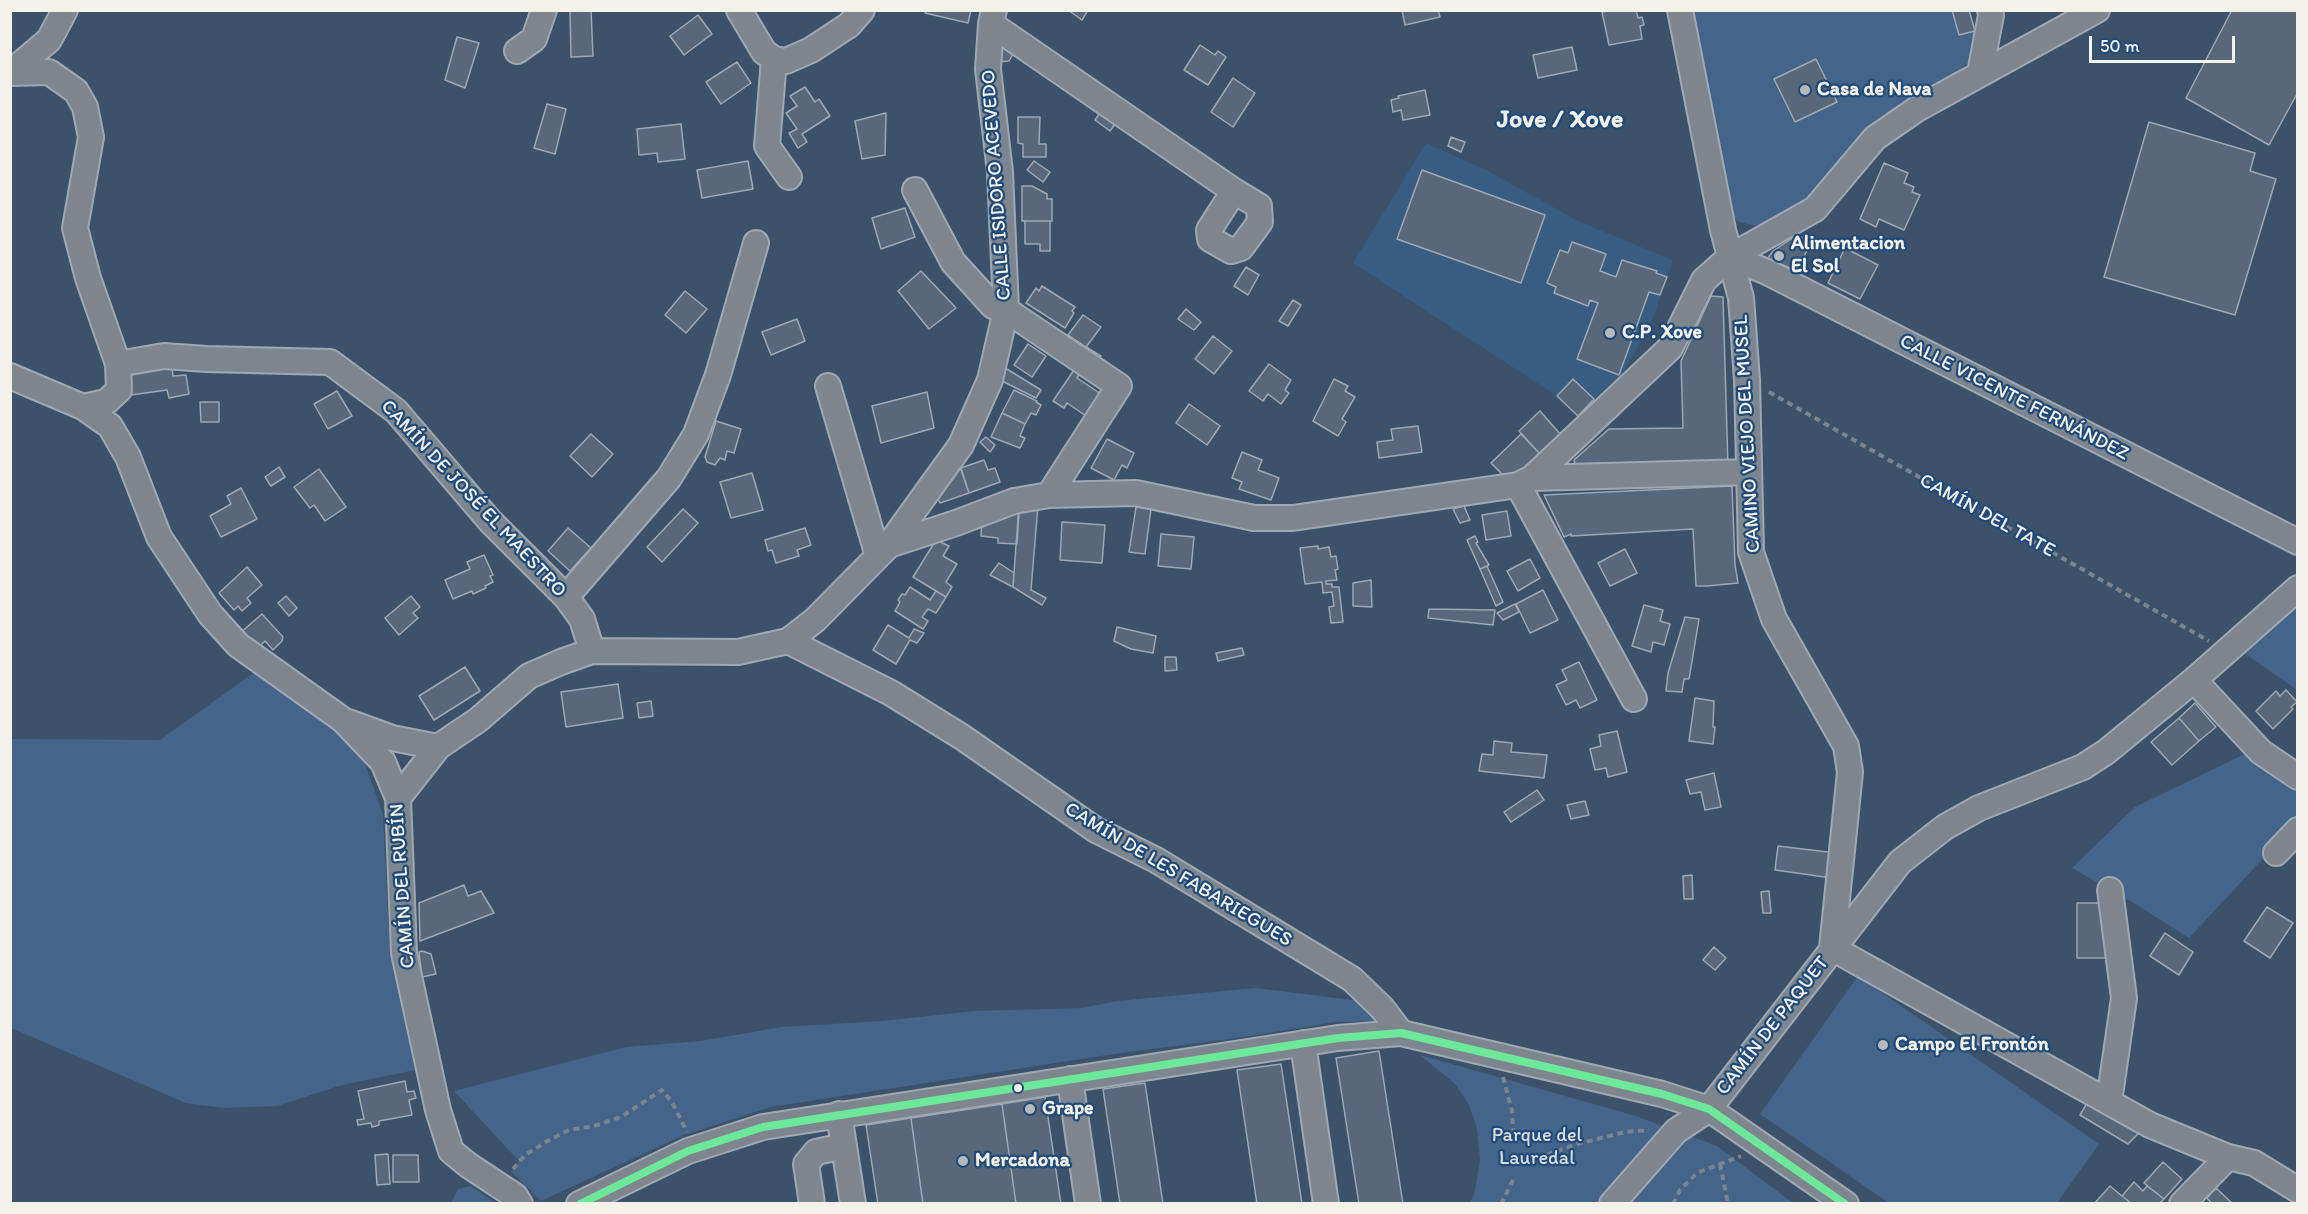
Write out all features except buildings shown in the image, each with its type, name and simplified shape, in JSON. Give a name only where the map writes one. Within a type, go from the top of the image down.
[{"type":"street","points":[[10,73],[50,40],[64,10]]},
{"type":"street","points":[[517,51],[534,39],[544,10]]},
{"type":"street","points":[[739,10],[764,52],[774,59],[786,61],[811,50],[849,25],[862,10]]},
{"type":"street","name":"CAMINO VIEJO DEL MUSEL","points":[[1680,10],[1730,257],[1741,298],[1747,380],[1751,552],[1774,619],[1846,746],[1850,772],[1832,948]]},
{"type":"street","points":[[1980,73],[1990,10]]},
{"type":"street","points":[[1526,482],[1670,348],[1704,280],[1730,257],[1815,209],[1875,138],[1917,109],[2097,10]]},
{"type":"street","points":[[992,17],[1234,191]]},
{"type":"street","name":"CALLE ISIDORO ACEVEDO","points":[[788,642],[815,620],[883,551],[961,445],[990,381],[1006,310],[1000,172],[988,69],[992,17]]},
{"type":"street","points":[[774,59],[767,146],[789,177]]},
{"type":"street","points":[[10,73],[50,72],[76,91],[86,107],[91,137],[75,228],[88,278],[118,364],[119,390],[106,402],[83,407]]},
{"type":"street","points":[[915,190],[953,262],[993,306],[1006,310],[1119,386],[1049,495]]},
{"type":"street","points":[[566,597],[669,478],[696,434],[718,375],[756,243]]},
{"type":"street","name":"CALLE VICENTE FERNÁNDEZ","points":[[1730,257],[1767,272],[2298,542]]},
{"type":"street","name":"CAMÍN DE JOSÉ EL MAESTRO","points":[[118,364],[164,356],[330,362],[396,411],[490,520],[566,597],[582,619],[592,651]]},
{"type":"street","name":"CAMÍN DEL RUBÍN","points":[[10,376],[83,407],[110,426],[128,456],[159,537],[210,614],[238,645],[343,720],[383,762],[398,798],[404,953],[438,1110],[451,1151],[468,1166],[514,1196],[520,1203]]},
{"type":"street","points":[[828,386],[883,551],[1014,501],[1049,495],[1136,493],[1254,518],[1293,518],[1526,482],[1748,472]]},
{"type":"street","points":[[1526,482],[1634,699]]},
{"type":"street","name":"CAMÍN DE PAQUET","points":[[1611,1203],[1676,1131],[1709,1109],[1900,862],[1945,827],[1979,808],[2084,767],[2106,752],[2194,680],[2298,588]]},
{"type":"street","points":[[398,798],[438,747],[478,720],[529,676],[561,662],[592,651],[738,652],[788,642]]},
{"type":"street","name":"CAMÍN DE LES FABARIEGUES","points":[[788,642],[891,693],[962,737],[1096,830],[1156,860],[1352,980],[1382,1008],[1401,1033]]},
{"type":"street","points":[[2194,680],[2261,752],[2298,777]]},
{"type":"street","points":[[343,720],[392,738],[438,747]]},
{"type":"street","points":[[2276,853],[2298,830]]},
{"type":"street","points":[[2109,1102],[2124,998],[2110,890]]},
{"type":"street","points":[[1832,948],[2150,1125],[2228,1157],[2254,1162],[2298,1190]]},
{"type":"street","points":[[579,1203],[695,1149],[764,1127],[1303,1043],[1401,1033],[1662,1094],[1709,1109],[1846,1203]]},
{"type":"street","points":[[1303,1043],[1326,1203]]},
{"type":"street","points":[[1070,1079],[1089,1203]]},
{"type":"street","points":[[839,1114],[853,1203]]},
{"type":"street","points":[[812,1203],[806,1164],[816,1152],[844,1146]]},
{"type":"street","points":[[2182,1203],[2228,1157]]},
{"type":"path","name":"CAMÍN DEL TATE","points":[[1747,380],[2226,651]]},
{"type":"path","points":[[1498,1056],[1512,1111],[1514,1142]]},
{"type":"path","points":[[498,1185],[525,1155],[549,1140],[569,1130],[594,1126],[621,1117],[662,1090],[672,1102],[695,1149]]},
{"type":"path","points":[[1547,1155],[1577,1144],[1625,1132],[1676,1131]]},
{"type":"path","points":[[1673,1203],[1680,1190],[1697,1173],[1751,1152],[1758,1143]]},
{"type":"path","points":[[1720,1164],[1728,1203]]},
{"type":"path","points":[[1501,1203],[1514,1178]]},
{"type":"shaded area","points":[[1426,143],[1488,171],[1580,222],[1673,260],[1652,321],[1622,374],[1594,399],[1573,379],[1557,396],[1353,263]]},
{"type":"green space","points":[[1691,11],[1969,11],[1979,49],[1955,77],[1808,205],[1765,225],[1751,225],[1737,221],[1731,213]]},
{"type":"green space","points":[[2297,601],[2297,690],[2240,650]]},
{"type":"green space","points":[[256,671],[329,720],[364,760],[383,815],[390,954],[415,1070],[342,1085],[277,1106],[223,1108],[186,1103],[11,1028],[11,739],[160,740]]},
{"type":"green space","points":[[2247,753],[2297,788],[2297,822],[2189,938],[2072,868],[2135,807]]},
{"type":"green space","name":"Campo El Frontón","points":[[1858,976],[2099,1144],[2057,1203],[1889,1203],[1760,1114]]},
{"type":"green space","points":[[1256,988],[1368,1002],[1386,1021],[1335,1022],[771,1107],[684,1135],[541,1201],[511,1172],[519,1161],[454,1091],[626,1047],[701,1041],[782,1027],[882,1021],[975,1011],[1083,1008],[1117,1001]]},
{"type":"green space","name":"Parque del Lauredal","points":[[1420,1055],[1636,1116],[1717,1146],[1793,1203],[1470,1203],[1475,1191],[1480,1159],[1477,1128],[1469,1105],[1455,1084]]},
{"type":"green space","points":[[471,1186],[495,1203],[451,1203],[458,1189]]},
{"type":"transit line","points":[[580,1204],[688,1151],[763,1127],[1338,1038],[1401,1033],[1662,1094],[1709,1109],[1845,1204]]},
{"type":"place","name":"Casa de Nava","points":[[1805,90]]},
{"type":"place","name":"Alimentacion El Sol","points":[[1779,256]]},
{"type":"place","name":"C.P. Xove","points":[[1610,333]]},
{"type":"place","name":"Campo El Frontón","points":[[1883,1045]]},
{"type":"place","name":"Grape","points":[[1030,1109]]},
{"type":"place","name":"Mercadona","points":[[963,1161]]},
{"type":"district","name":"Jove / Xove","points":[[1560,120]]}]
